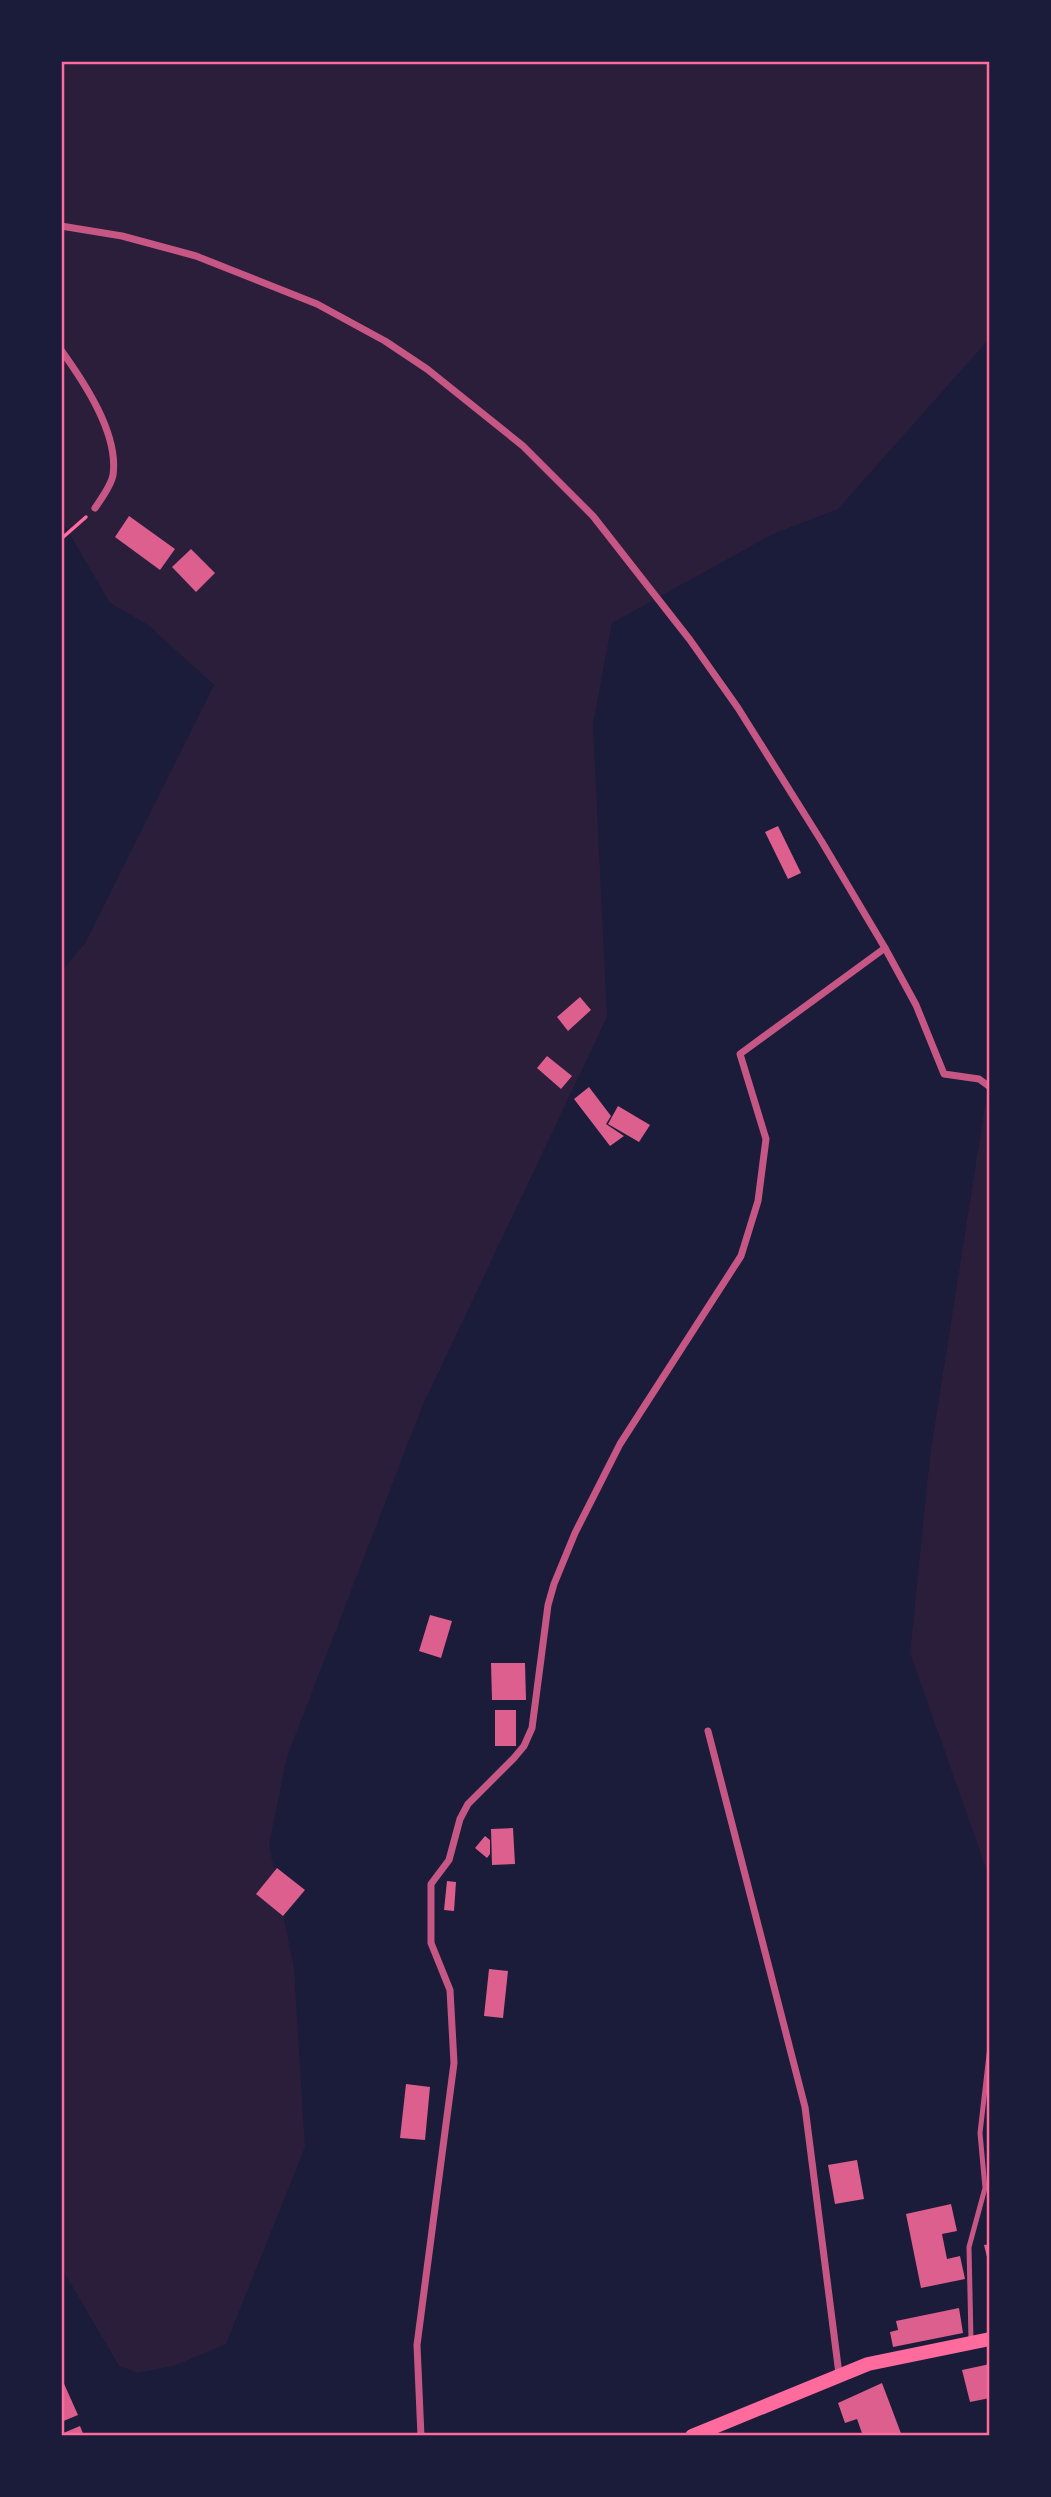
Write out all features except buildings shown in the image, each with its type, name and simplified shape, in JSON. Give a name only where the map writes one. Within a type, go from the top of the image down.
[{"type":"main road","points":[[692,2436],[868,2364],[990,2339]]},
{"type":"street","points":[[61,226],[122,236],[196,256],[317,304],[385,341],[416,362],[523,446],[593,516],[738,708],[885,948],[916,1005],[944,1074],[979,1079],[990,1087]]},
{"type":"street","points":[[61,350],[100,414],[113,453],[113,477],[95,508]]},
{"type":"street","points":[[421,2436],[417,2345],[454,2063],[450,1990],[431,1943],[431,1884],[449,1860],[460,1818],[468,1804],[514,1758],[524,1746],[532,1728],[548,1605],[562,1561],[597,1484],[741,1256],[758,1201],[766,1139],[740,1054],[885,948]]},
{"type":"street","points":[[708,1731],[804,2107],[839,2374]]},
{"type":"lane","points":[[971,2343],[970,2247],[985,2188],[980,2133],[990,2046]]},
{"type":"path","points":[[61,539],[95,508]]},
{"type":"shaded area","points":[[61,61],[990,61],[990,338],[838,509],[773,534],[612,623],[593,724],[607,1017],[422,1407],[287,1757],[269,1844],[294,1968],[305,2147],[226,2344],[176,2365],[138,2373],[119,2366],[61,2267],[61,972],[86,942],[214,685],[148,625],[110,603],[61,519]]},
{"type":"shaded area","points":[[990,1074],[990,1879],[910,1653],[930,1456]]}]
